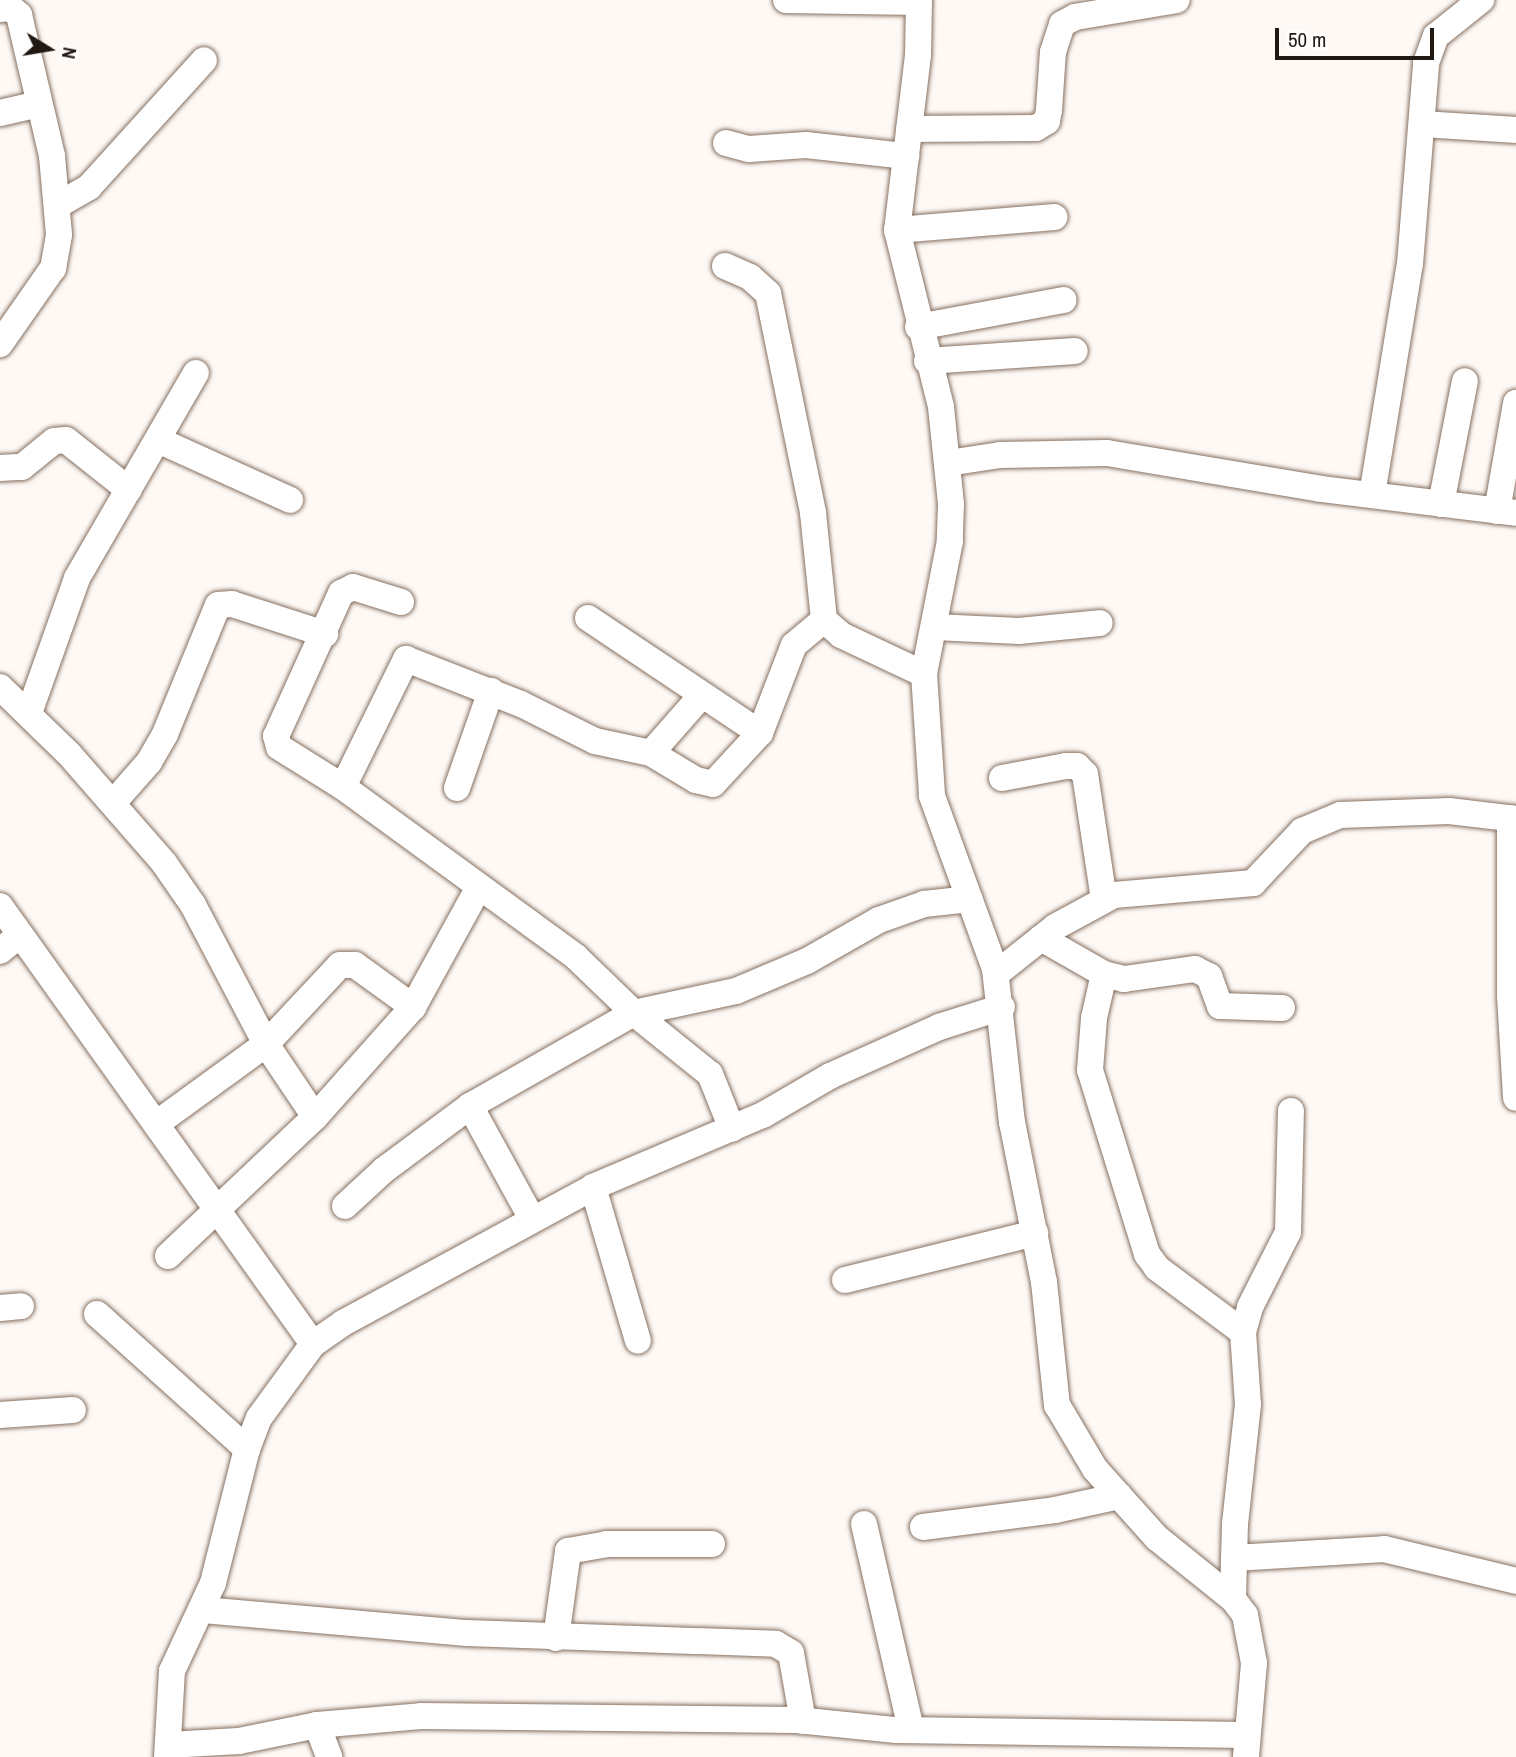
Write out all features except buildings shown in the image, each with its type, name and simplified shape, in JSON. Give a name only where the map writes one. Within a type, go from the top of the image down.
[{"type":"street","points":[[786,0],[919,1],[909,129],[897,230],[918,327],[941,407],[948,463],[950,541],[924,674],[932,796],[996,974],[1002,1007],[1012,1122],[1035,1233],[1057,1405],[1074,1439],[1119,1496],[1157,1538],[1233,1600],[1245,1615],[1251,1636],[1246,1746],[911,1730],[803,1721],[421,1716],[317,1725],[239,1741],[168,1751],[172,1671],[180,1647],[203,1610],[247,1449],[259,1418],[313,1344],[531,1217],[593,1186],[732,1129],[842,1070],[939,1027],[1002,1007]]},
{"type":"street","points":[[1372,495],[1410,264],[1426,63],[1436,36],[1481,0]]},
{"type":"street","points":[[909,129],[1036,128],[1046,121],[1049,110],[1053,52],[1062,24],[1075,17],[1172,1]]},
{"type":"street","points":[[0,9],[11,8],[19,15],[52,156],[58,205],[58,253],[53,268],[0,344]]},
{"type":"street","points":[[58,205],[89,187],[204,60]]},
{"type":"street","points":[[0,113],[38,104]]},
{"type":"street","points":[[1423,124],[1516,130]]},
{"type":"street","points":[[726,143],[764,150],[806,145],[906,156]]},
{"type":"street","points":[[897,230],[1054,217]]},
{"type":"street","points":[[725,266],[750,277],[768,293],[813,513],[824,620],[841,635],[924,674]]},
{"type":"street","points":[[918,327],[1064,300]]},
{"type":"street","points":[[927,361],[1075,351]]},
{"type":"street","points":[[29,713],[77,578],[196,373]]},
{"type":"street","points":[[1441,504],[1465,381]]},
{"type":"street","points":[[948,463],[1000,454],[1107,453],[1372,495],[1506,512],[1516,403]]},
{"type":"street","points":[[158,439],[290,500]]},
{"type":"street","points":[[0,467],[22,467],[54,441],[66,440],[129,490]]},
{"type":"street","points":[[401,602],[346,588],[276,742],[343,787],[576,957],[634,1013],[710,1074],[732,1129]]},
{"type":"street","points":[[113,803],[149,762],[164,734],[218,606],[232,604],[325,634]]},
{"type":"street","points":[[588,618],[760,733]]},
{"type":"street","points":[[343,787],[406,659],[491,691],[595,741],[651,753],[696,780],[713,784],[760,733],[794,645],[824,620]]},
{"type":"street","points":[[934,627],[1019,631],[1100,623]]},
{"type":"street","points":[[0,687],[29,713],[113,803],[193,905],[266,1044],[315,1116]]},
{"type":"street","points":[[457,788],[491,691]]},
{"type":"street","points":[[651,753],[701,696]]},
{"type":"street","points":[[1002,778],[1066,766],[1077,766],[1085,774],[1104,899]]},
{"type":"street","points":[[996,974],[1041,938],[1104,899],[1253,883],[1302,831],[1340,815],[1449,811],[1513,819],[1516,1098]]},
{"type":"street","points":[[168,1256],[213,1209],[315,1116],[413,1007],[429,985],[479,887]]},
{"type":"street","points":[[345,1206],[384,1170],[470,1105],[634,1013],[736,991],[807,961],[879,920],[924,904],[970,898]]},
{"type":"street","points":[[0,906],[10,943],[156,1124],[213,1209],[313,1344]]},
{"type":"street","points":[[1041,938],[1104,974],[1124,979],[1195,969],[1209,976],[1220,1006],[1282,1008]]},
{"type":"street","points":[[156,1124],[266,1044],[340,965],[348,963],[413,1007]]},
{"type":"street","points":[[1104,974],[1094,1018],[1090,1070],[1147,1254],[1157,1268],[1243,1332]]},
{"type":"street","points":[[470,1105],[531,1217]]},
{"type":"street","points":[[1233,1600],[1234,1558],[1247,1427],[1243,1332],[1250,1307],[1288,1232],[1290,1111]]},
{"type":"street","points":[[593,1186],[638,1341]]},
{"type":"street","points":[[845,1280],[1035,1233]]},
{"type":"street","points":[[97,1314],[247,1449]]},
{"type":"street","points":[[0,1415],[73,1410]]},
{"type":"street","points":[[923,1527],[1055,1510],[1119,1496]]},
{"type":"street","points":[[864,1524],[911,1730]]},
{"type":"street","points":[[556,1638],[568,1551],[606,1544],[712,1544]]},
{"type":"street","points":[[1234,1558],[1384,1549],[1516,1581]]},
{"type":"street","points":[[203,1610],[556,1638],[786,1647],[796,1673],[803,1721]]},
{"type":"street","points":[[317,1725],[329,1757]]}]
